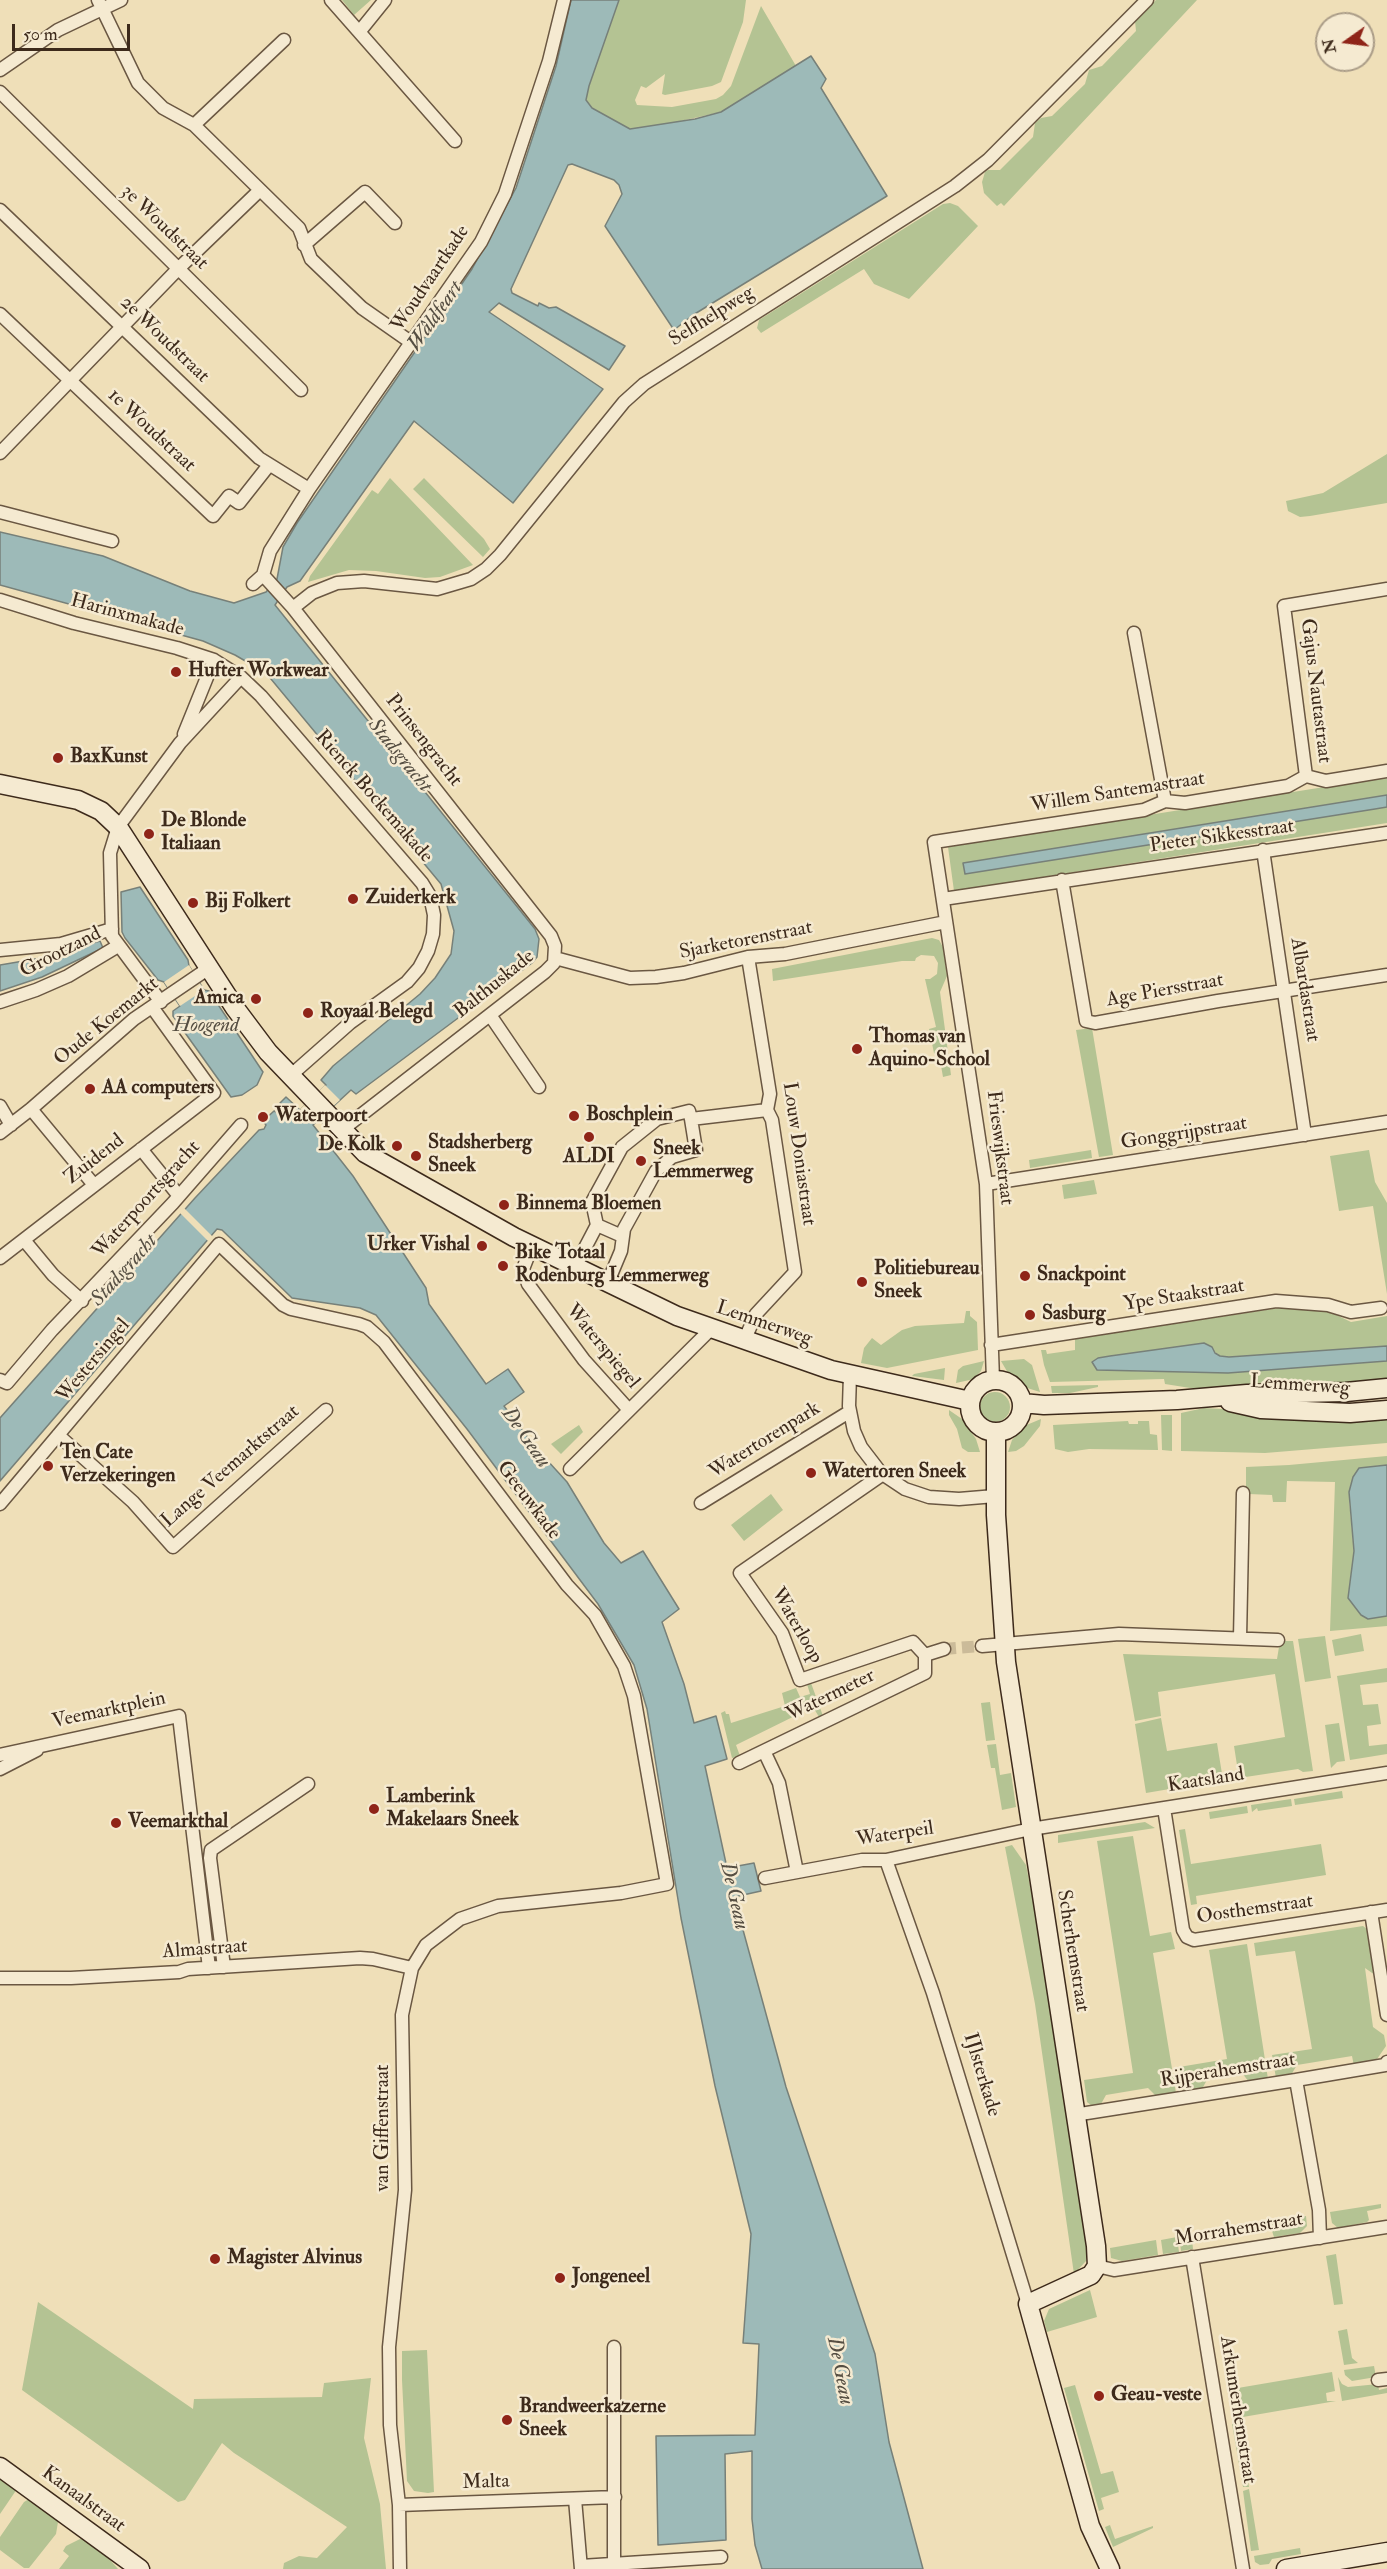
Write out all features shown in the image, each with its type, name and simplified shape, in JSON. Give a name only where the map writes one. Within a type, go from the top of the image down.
[{"type":"main road","points":[[0,784],[78,800],[101,811],[118,827],[203,973],[290,1076]]},
{"type":"main road","name":"Lemmerweg","points":[[290,1076],[364,1153],[471,1214],[677,1316],[831,1370],[970,1401]]},
{"type":"main road","points":[[993,1380],[1010,1384],[1018,1392],[1022,1403],[1020,1417],[1015,1424],[996,1432],[985,1430],[976,1423],[971,1412],[970,1401],[980,1385],[993,1380]]},
{"type":"main road","name":"Lemmerweg","points":[[1022,1403],[1044,1405],[1387,1388]]},
{"type":"main road","name":"Lemmerweg","points":[[1210,1398],[1262,1408],[1350,1413],[1387,1410]]},
{"type":"main road","name":"Scherhemstraat","points":[[996,1432],[995,1496],[1004,1643],[1074,2115],[1096,2246],[1097,2266]]},
{"type":"main road","points":[[1028,2304],[1091,2275],[1097,2266]]},
{"type":"main road","name":"IJlsterkade","points":[[1028,2304],[1090,2526],[1110,2569]]},
{"type":"main road","name":"Kanaalstraat","points":[[0,2467],[140,2569]]},
{"type":"main road","points":[[1286,2569],[1387,2552]]},
{"type":"street","points":[[0,70],[100,4],[121,0]]},
{"type":"street","points":[[331,0],[454,141]]},
{"type":"street","points":[[360,31],[385,0]]},
{"type":"street","name":"Woudvaartkade","points":[[267,580],[270,551],[309,489],[481,242],[505,194],[549,61],[564,0]]},
{"type":"street","name":"Selfhelpweg","points":[[293,608],[312,593],[337,583],[364,581],[437,590],[462,582],[486,569],[500,555],[624,402],[644,384],[955,186],[988,160],[1147,0]]},
{"type":"street","points":[[100,4],[138,83],[163,108],[194,125],[299,228],[311,259],[362,308],[412,343]]},
{"type":"street","points":[[194,125],[284,40]]},
{"type":"street","name":"3e Woudstraat","points":[[0,92],[302,390]]},
{"type":"street","points":[[0,453],[178,269],[260,190]]},
{"type":"street","points":[[304,245],[365,192],[395,223]]},
{"type":"street","name":"2e Woudstraat","points":[[0,210],[269,465],[309,489]]},
{"type":"street","name":"1e Woudstraat","points":[[0,314],[213,516],[228,495],[239,503],[269,465]]},
{"type":"street","points":[[0,512],[112,541]]},
{"type":"street","points":[[253,585],[267,580]]},
{"type":"street","name":"Prinsengracht","points":[[267,580],[293,608],[551,936],[555,946],[555,958]]},
{"type":"street","name":"Gajus Nautastraat","points":[[1306,776],[1284,606],[1387,589]]},
{"type":"street","name":"Harinxmakade","points":[[0,600],[75,623],[177,648],[214,660],[241,677]]},
{"type":"street","points":[[1134,633],[1165,801]]},
{"type":"street","points":[[180,743],[214,660]]},
{"type":"street","points":[[112,929],[110,853],[118,827],[180,743],[241,677]]},
{"type":"street","name":"Rienck Bockemakade","points":[[241,677],[261,696],[422,883],[430,896],[434,915],[433,934],[428,951],[407,982],[350,1023],[290,1076]]},
{"type":"street","name":"Willem Santemastraat","points":[[946,922],[934,842],[1144,810],[1165,801],[1185,803],[1288,786],[1306,776],[1326,781],[1387,771]]},
{"type":"street","name":"Pieter Sikkesstraat","points":[[943,899],[1387,833]]},
{"type":"street","name":"Albardastraat","points":[[1263,850],[1305,1135]]},
{"type":"street","name":"Age Piersstraat","points":[[1062,880],[1086,1021],[1095,1023],[1284,992]]},
{"type":"street","name":"Sjarketorenstraat","points":[[555,958],[630,978],[684,973],[748,957],[784,954],[946,922]]},
{"type":"street","name":"Frieswijkstraat","points":[[946,922],[986,1184],[993,1380]]},
{"type":"street","name":"Grootzand","points":[[0,950],[61,944],[112,929],[118,946],[68,976],[0,1002]]},
{"type":"street","points":[[118,946],[156,1004]]},
{"type":"street","name":"Louw Doniastraat","points":[[744,1341],[756,1314],[795,1272],[772,1120],[767,1110],[770,1094],[748,957]]},
{"type":"street","name":"Balthuskade","points":[[343,1130],[545,972],[555,958]]},
{"type":"street","name":"Oude Koemarkt","points":[[0,1133],[31,1109],[134,1019],[203,973]]},
{"type":"street","points":[[1284,992],[1387,975]]},
{"type":"street","name":"Zuidend","points":[[0,1258],[214,1093],[156,1004]]},
{"type":"street","points":[[490,1015],[539,1087]]},
{"type":"street","points":[[0,1106],[11,1125]]},
{"type":"street","points":[[31,1109],[94,1185]]},
{"type":"street","points":[[691,1119],[767,1110]]},
{"type":"street","points":[[575,1267],[597,1225],[592,1202],[621,1147],[657,1119],[689,1111],[696,1150],[672,1157],[656,1171],[622,1236],[621,1251],[608,1282]]},
{"type":"street","name":"Gonggrijpstraat","points":[[986,1184],[1387,1122]]},
{"type":"street","name":"Waterpoortsgracht","points":[[1,1381],[7,1383],[52,1330],[82,1301],[179,1196],[241,1125]]},
{"type":"street","points":[[141,1149],[179,1196]]},
{"type":"street","points":[[597,1225],[622,1236]]},
{"type":"street","points":[[24,1240],[53,1275],[82,1301]]},
{"type":"street","name":"Westersingel","points":[[0,1504],[219,1244]]},
{"type":"street","name":"Geeuwkade","points":[[219,1244],[291,1310],[359,1324],[367,1327],[384,1342],[567,1585],[595,1616],[618,1653],[629,1680],[667,1884]]},
{"type":"street","name":"Waterspiegel","points":[[532,1245],[523,1269],[526,1281],[550,1317],[629,1410]]},
{"type":"street","name":"Ype Staakstraat","points":[[991,1345],[1276,1301],[1328,1305],[1351,1312],[1381,1308]]},
{"type":"street","points":[[570,1469],[711,1329]]},
{"type":"street","name":"Watertorenpark","points":[[850,1375],[849,1412],[854,1431],[861,1447],[883,1474],[905,1489],[929,1497],[959,1499],[995,1496]]},
{"type":"street","name":"Lange Veemarktstraat","points":[[58,1435],[133,1502],[173,1547],[326,1410]]},
{"type":"street","name":"Watertorenpark","points":[[701,1503],[849,1412]]},
{"type":"street","name":"Waterloop","points":[[804,1678],[800,1680],[782,1633],[740,1573],[883,1474]]},
{"type":"street","points":[[1240,1638],[1243,1493]]},
{"type":"street","points":[[982,1646],[1119,1634],[1278,1640]]},
{"type":"street","name":"Watermeter","points":[[739,1763],[925,1673],[925,1655],[913,1642],[804,1678]]},
{"type":"street","points":[[925,1655],[944,1649]]},
{"type":"street","name":"Veemarktplein","points":[[0,1755],[179,1716],[209,1968]]},
{"type":"street","name":"Veemarktplein","points":[[0,1769],[46,1745]]},
{"type":"street","points":[[764,1751],[779,1783],[797,1872]]},
{"type":"street","name":"Kaatsland","points":[[1031,1829],[1387,1773]]},
{"type":"street","points":[[224,1967],[210,1858],[211,1850],[308,1784]]},
{"type":"street","name":"Oosthemstraat","points":[[1164,1808],[1183,1930],[1187,1937],[1194,1940],[1387,1910]]},
{"type":"street","name":"Waterpeil","points":[[765,1878],[862,1860],[886,1860],[1031,1829]]},
{"type":"street","name":"IJlsterkade","points":[[886,1860],[933,1993],[1028,2304]]},
{"type":"street","name":"van Giffenstraat","points":[[400,2569],[399,2505],[390,2425],[389,2348],[405,2190],[402,2015],[412,1968],[426,1945],[460,1919],[498,1906],[621,1893],[667,1884]]},
{"type":"street","points":[[1371,1912],[1387,2015]]},
{"type":"street","name":"Almastraat","points":[[0,1978],[71,1978],[360,1958],[412,1968]]},
{"type":"street","name":"Rijperahemstraat","points":[[1074,2115],[1296,2080],[1387,2062]]},
{"type":"street","points":[[1296,2080],[1319,2210],[1320,2238]]},
{"type":"street","name":"Morrahemstraat","points":[[1097,2266],[1114,2270],[1387,2227]]},
{"type":"street","name":"Arkumerhemstraat","points":[[1192,2257],[1243,2569]]},
{"type":"street","points":[[614,2347],[614,2564]]},
{"type":"street","name":"Malta","points":[[399,2505],[615,2497]]},
{"type":"street","points":[[575,2499],[581,2567],[722,2557]]},
{"type":"green space","points":[[342,0],[371,0],[354,15]]},
{"type":"green space","points":[[619,0],[746,0],[743,22],[721,82],[712,86],[665,95],[662,94],[665,74],[646,88],[641,86],[635,100],[637,105],[672,107],[716,99],[723,95],[731,86],[761,6],[796,66],[721,112],[667,124],[630,129],[592,108],[586,100]]},
{"type":"green space","points":[[1156,0],[1197,0],[1004,206],[1001,203],[997,206],[984,193],[982,182],[985,172],[1000,170],[1033,137],[1035,123],[1041,118],[1052,116],[1085,84],[1089,70],[1102,66],[1136,31],[1135,21]]},
{"type":"green space","points":[[950,203],[958,206],[978,226],[909,299],[874,284],[864,269],[761,333],[757,328],[759,320],[943,204]]},
{"type":"green space","points":[[1387,454],[1387,503],[1300,517],[1288,511],[1286,501],[1323,493]]},
{"type":"green space","points":[[390,478],[473,565],[440,577],[425,578],[376,571],[349,570],[308,582],[372,490],[378,494]]},
{"type":"green space","points":[[424,478],[484,539],[490,549],[483,557],[413,489]]},
{"type":"green space","points":[[1387,777],[1387,795],[963,863],[965,873],[1387,807],[1387,823],[954,891],[948,847]]},
{"type":"green space","points":[[932,938],[939,940],[943,947],[947,976],[940,992],[951,1075],[943,1077],[940,1060],[934,1053],[929,1029],[936,1027],[925,979],[930,979],[937,974],[938,963],[934,956],[921,955],[915,961],[902,961],[773,981],[772,969]]},
{"type":"green space","points":[[1092,1028],[1113,1155],[1099,1157],[1076,1030]]},
{"type":"green space","points":[[1091,1150],[1092,1158],[1030,1168],[1029,1160]]},
{"type":"green space","points":[[1369,1150],[1375,1182],[1387,1203],[1387,1294],[1373,1206],[1339,1211],[1330,1156]]},
{"type":"green space","points":[[1094,1180],[1097,1194],[1064,1199],[1062,1185]]},
{"type":"green space","points":[[1279,1308],[1326,1310],[1351,1322],[1387,1316],[1387,1346],[1230,1357],[1220,1356],[1204,1343],[1098,1358],[1131,1371],[1228,1373],[1387,1361],[1387,1384],[1203,1390],[1165,1384],[1164,1379],[1050,1382],[1044,1365],[1041,1350],[1046,1350],[1047,1354],[1075,1350],[1075,1339]]},
{"type":"green space","points":[[966,1311],[970,1311],[970,1316],[977,1322],[978,1350],[887,1368],[861,1363],[864,1348],[872,1338],[881,1345],[902,1330],[915,1326],[964,1323]]},
{"type":"green space","points":[[1024,1359],[1032,1365],[1040,1392],[1024,1387],[1008,1373],[1001,1361]]},
{"type":"green space","points":[[984,1361],[981,1371],[974,1379],[956,1383],[958,1370],[963,1366]]},
{"type":"green space","points":[[945,1368],[944,1380],[912,1376],[914,1374]]},
{"type":"green space","points":[[1098,1385],[1098,1387],[1070,1393],[1052,1393],[1051,1386]]},
{"type":"green space","points":[[995,1392],[1001,1393],[1009,1401],[1009,1413],[1001,1421],[995,1422],[989,1421],[981,1413],[980,1407],[981,1401],[989,1393]]},
{"type":"green space","points":[[1204,1408],[1387,1418],[1387,1443],[1265,1453],[1181,1451],[1181,1413]]},
{"type":"green space","points":[[949,1410],[962,1419],[976,1439],[980,1452],[968,1452],[962,1448]]},
{"type":"green space","points":[[1161,1415],[1172,1415],[1172,1451],[1162,1450]]},
{"type":"green space","points":[[1041,1419],[1040,1426],[1024,1446],[1016,1451],[1008,1452],[1012,1440],[1024,1426]]},
{"type":"green space","points":[[1128,1421],[1129,1424],[1138,1424],[1138,1421],[1149,1421],[1150,1434],[1157,1435],[1158,1450],[1089,1449],[1068,1452],[1055,1449],[1053,1425]]},
{"type":"green space","points":[[579,1425],[583,1432],[561,1454],[551,1444]]},
{"type":"green space","points":[[1387,1456],[1387,1465],[1376,1466],[1351,1483],[1349,1500],[1354,1551],[1348,1597],[1368,1619],[1387,1616],[1387,1626],[1330,1631],[1335,1482],[1287,1481],[1286,1502],[1273,1502],[1272,1495],[1249,1494],[1249,1491],[1246,1491],[1246,1467]]},
{"type":"green space","points":[[771,1494],[783,1510],[744,1541],[731,1525]]},
{"type":"green space","points":[[1361,1634],[1364,1651],[1335,1656],[1332,1640]]},
{"type":"green space","points":[[1325,1636],[1331,1678],[1305,1682],[1298,1639]]},
{"type":"green space","points":[[1280,1641],[1293,1641],[1313,1771],[1303,1772],[1298,1769],[1239,1778],[1234,1746],[1285,1737],[1275,1674],[1158,1692],[1161,1716],[1135,1721],[1123,1654],[1277,1659]]},
{"type":"green space","points":[[1387,1668],[1387,1682],[1360,1685],[1363,1705],[1378,1704],[1381,1724],[1367,1726],[1369,1746],[1387,1744],[1387,1754],[1350,1760],[1337,1676]]},
{"type":"green space","points":[[811,1683],[823,1716],[819,1717],[813,1707],[736,1745],[740,1756],[732,1758],[721,1713],[725,1711],[729,1714],[731,1723],[785,1706],[782,1693],[796,1688],[800,1697],[810,1694],[807,1684]]},
{"type":"green space","points":[[990,1702],[995,1740],[986,1741],[981,1703]]},
{"type":"green space","points":[[1161,1718],[1167,1751],[1217,1743],[1223,1780],[1146,1793],[1135,1724]]},
{"type":"green space","points":[[1339,1723],[1345,1761],[1337,1762],[1331,1768],[1325,1725]]},
{"type":"green space","points":[[996,1744],[1000,1775],[1011,1773],[1016,1807],[1002,1810],[995,1768],[991,1768],[987,1745]]},
{"type":"green space","points":[[1342,1791],[1343,1798],[1295,1805],[1294,1799]]},
{"type":"green space","points":[[1291,1799],[1292,1806],[1258,1811],[1257,1808],[1252,1812],[1251,1805]]},
{"type":"green space","points":[[1247,1806],[1248,1813],[1210,1819],[1209,1812]]},
{"type":"green space","points":[[1145,1822],[1155,1828],[1058,1843],[1058,1835]]},
{"type":"green space","points":[[1185,1829],[1191,1864],[1321,1844],[1326,1875],[1196,1896],[1197,1904],[1191,1905],[1179,1830]]},
{"type":"green space","points":[[1133,1836],[1150,1936],[1171,1932],[1175,1949],[1153,1953],[1176,2093],[1156,2096],[1148,2088],[1106,2095],[1101,2104],[1092,2106],[1087,2102],[1084,2080],[1133,2073],[1097,1841]]},
{"type":"green space","points":[[1012,1845],[1026,1865],[1052,2000],[1088,2245],[1086,2261],[1074,2274],[1035,2004],[1005,1847]]},
{"type":"green space","points":[[1363,1926],[1368,1930],[1375,1975],[1365,1968],[1373,2027],[1384,2035],[1386,2046],[1375,2062],[1354,2066],[1352,2056],[1297,2065],[1291,2075],[1276,2078],[1272,2055],[1312,2049],[1295,1951],[1256,1956],[1254,1943]]},
{"type":"green space","points":[[1247,1944],[1268,2079],[1249,2082],[1242,2073],[1208,2078],[1202,2089],[1183,2092],[1179,2067],[1227,2059],[1209,1950]]},
{"type":"green space","points":[[1381,2204],[1381,2208],[1367,2211],[1369,2220],[1367,2222],[1338,2228],[1332,2223],[1330,2212]]},
{"type":"green space","points":[[1306,2216],[1307,2226],[1300,2233],[1274,2237],[1270,2225],[1233,2231],[1233,2228]]},
{"type":"green space","points":[[1207,2232],[1208,2236],[1192,2238],[1193,2249],[1181,2251],[1179,2236]]},
{"type":"green space","points":[[1177,2237],[1179,2252],[1163,2254],[1161,2240]]},
{"type":"green space","points":[[1156,2240],[1158,2255],[1122,2261],[1111,2258],[1110,2248]]},
{"type":"green space","points":[[1336,2254],[1343,2304],[1334,2305],[1326,2256]]},
{"type":"green space","points":[[1090,2290],[1097,2317],[1047,2332],[1044,2321],[1049,2309]]},
{"type":"green space","points":[[38,2302],[193,2409],[194,2399],[322,2397],[324,2383],[371,2378],[364,2438],[380,2504],[386,2569],[283,2569],[284,2563],[299,2556],[317,2558],[347,2527],[222,2443],[185,2500],[178,2502],[22,2390]]},
{"type":"green space","points":[[1347,2329],[1352,2358],[1358,2363],[1344,2365],[1338,2331]]},
{"type":"green space","points":[[427,2350],[434,2492],[428,2493],[414,2491],[407,2481],[402,2380],[402,2351]]},
{"type":"green space","points":[[1374,2366],[1376,2377],[1352,2381],[1345,2375],[1344,2370]]},
{"type":"green space","points":[[1332,2372],[1335,2391],[1326,2393],[1327,2401],[1336,2401],[1237,2418],[1232,2389]]},
{"type":"green space","points":[[1338,2377],[1342,2384],[1348,2387],[1378,2384],[1379,2390],[1387,2388],[1387,2393],[1342,2401]]},
{"type":"green space","points":[[1075,2385],[1101,2474],[1113,2471],[1119,2492],[1101,2498],[1104,2509],[1099,2511],[1064,2388]]},
{"type":"green space","points":[[1238,2423],[1249,2487],[1243,2487],[1232,2424]]},
{"type":"green space","points":[[0,2477],[17,2489],[0,2514]]},
{"type":"green space","points":[[1249,2489],[1259,2550],[1251,2551],[1243,2491]]},
{"type":"green space","points":[[29,2499],[56,2518],[58,2522],[56,2534],[29,2568],[24,2568],[0,2550],[0,2537],[24,2502]]},
{"type":"green space","points":[[1110,2525],[1115,2539],[1153,2526],[1153,2528],[1113,2547],[1105,2527]]},
{"type":"green space","points":[[82,2538],[105,2554],[118,2569],[59,2569],[69,2556],[63,2551],[66,2546]]},
{"type":"green space","points":[[1300,2548],[1301,2554],[1272,2559],[1269,2564],[1260,2565],[1255,2562],[1254,2556]]},
{"type":"water","name":"De Geau","points":[[571,0],[619,0],[589,86],[586,100],[592,108],[630,129],[695,119],[721,112],[811,56],[826,79],[821,88],[887,196],[693,315],[674,330],[605,226],[622,194],[619,185],[614,180],[572,164],[568,165],[511,289],[512,293],[538,306],[539,303],[549,308],[556,307],[625,346],[609,370],[499,303],[489,312],[603,389],[513,503],[414,421],[300,581],[287,587],[275,605],[535,929],[539,939],[537,957],[532,963],[356,1094],[351,1090],[313,1125],[353,1176],[426,1288],[429,1304],[486,1384],[508,1369],[524,1392],[504,1406],[536,1448],[567,1482],[604,1543],[621,1563],[643,1551],[679,1609],[662,1622],[684,1684],[694,1723],[716,1716],[727,1759],[705,1766],[727,1868],[754,1863],[761,1891],[734,1897],[786,2087],[875,2354],[889,2442],[923,2569],[762,2569],[755,2545],[752,2519],[752,2451],[725,2454],[726,2540],[658,2545],[656,2436],[755,2435],[759,2344],[743,2343],[751,2234],[715,2086],[681,1918],[647,1709],[634,1665],[598,1604],[467,1429],[376,1315],[360,1308],[292,1298],[222,1230],[217,1229],[0,1481],[0,1418],[195,1198],[259,1130],[264,1129],[266,1125],[263,1121],[274,1111],[282,1112],[284,1108],[280,1103],[286,1097],[300,1110],[326,1085],[321,1080],[333,1066],[420,994],[435,978],[451,954],[454,931],[441,884],[266,673],[235,655],[203,641],[0,585],[0,532],[103,556],[190,591],[234,603],[266,592],[277,579],[283,547],[297,523],[472,269],[516,188],[556,66]]},
{"type":"water","points":[[1387,795],[1387,807],[1375,809],[965,874],[963,863]]},
{"type":"water","name":"Hoogend","points":[[140,887],[188,960],[189,966],[204,990],[209,991],[263,1072],[257,1085],[242,1095],[231,1097],[173,1016],[173,1011],[180,1006],[164,982],[158,980],[122,932],[121,892]]},
{"type":"water","points":[[100,941],[103,948],[42,977],[0,991],[0,965],[41,958]]},
{"type":"water","points":[[1204,1343],[1212,1347],[1220,1356],[1229,1357],[1387,1346],[1387,1361],[1228,1373],[1097,1370],[1092,1362],[1098,1358]]},
{"type":"water","points":[[1387,1465],[1387,1616],[1368,1619],[1361,1615],[1348,1598],[1354,1551],[1349,1492],[1353,1477],[1359,1468]]},
{"type":"pier","points":[[189,965],[204,990],[180,1006],[164,982]]},
{"type":"pier","points":[[325,1085],[340,1100],[314,1124],[300,1109]]},
{"type":"pier","points":[[183,1207],[213,1237],[209,1242],[179,1212]]},
{"type":"tunnel","points":[[944,1649],[982,1646]]},
{"type":"place","name":"Hufter Workwear","points":[[176,672]]},
{"type":"place","name":"BaxKunst","points":[[58,758]]},
{"type":"place","name":"De Blonde Italiaan","points":[[149,834]]},
{"type":"place","name":"Zuiderkerk","points":[[353,899]]},
{"type":"place","name":"Bij Folkert","points":[[193,903]]},
{"type":"place","name":"Amica","points":[[256,999]]},
{"type":"place","name":"Royaal Belegd","points":[[308,1013]]},
{"type":"place","name":"Thomas van Aquino-School","points":[[857,1049]]},
{"type":"place","name":"AA computers","points":[[90,1089]]},
{"type":"place","name":"Boschplein","points":[[574,1116]]},
{"type":"place","name":"Waterpoort","points":[[263,1117]]},
{"type":"place","name":"ALDI","points":[[589,1137]]},
{"type":"place","name":"De Kolk","points":[[397,1146]]},
{"type":"place","name":"Stadsherberg Sneek","points":[[416,1156]]},
{"type":"place","name":"Sneek Lemmerweg","points":[[641,1161]]},
{"type":"place","name":"Binnema Bloemen","points":[[504,1205]]},
{"type":"place","name":"Urker Vishal","points":[[482,1246]]},
{"type":"place","name":"Bike Totaal Rodenburg Lemmerweg","points":[[503,1266]]},
{"type":"place","name":"Snackpoint","points":[[1025,1276]]},
{"type":"place","name":"Politiebureau Sneek","points":[[862,1282]]},
{"type":"place","name":"Sasburg","points":[[1030,1315]]},
{"type":"place","name":"Ten Cate Verzekeringen","points":[[48,1466]]},
{"type":"place","name":"Watertoren Sneek","points":[[811,1473]]},
{"type":"place","name":"Lamberink Makelaars Sneek","points":[[374,1809]]},
{"type":"place","name":"Veemarkthal","points":[[116,1823]]},
{"type":"place","name":"Magister Alvinus","points":[[215,2259]]},
{"type":"place","name":"Jongeneel","points":[[560,2278]]},
{"type":"place","name":"Geau-veste","points":[[1099,2396]]},
{"type":"place","name":"Brandweerkazerne Sneek","points":[[507,2420]]},
{"type":"water label","name":"Wâldfeart","points":[[436,317]]},
{"type":"water label","name":"Stadsgracht","points":[[399,756]]},
{"type":"water label","name":"Stadsgracht","points":[[125,1271]]}]
